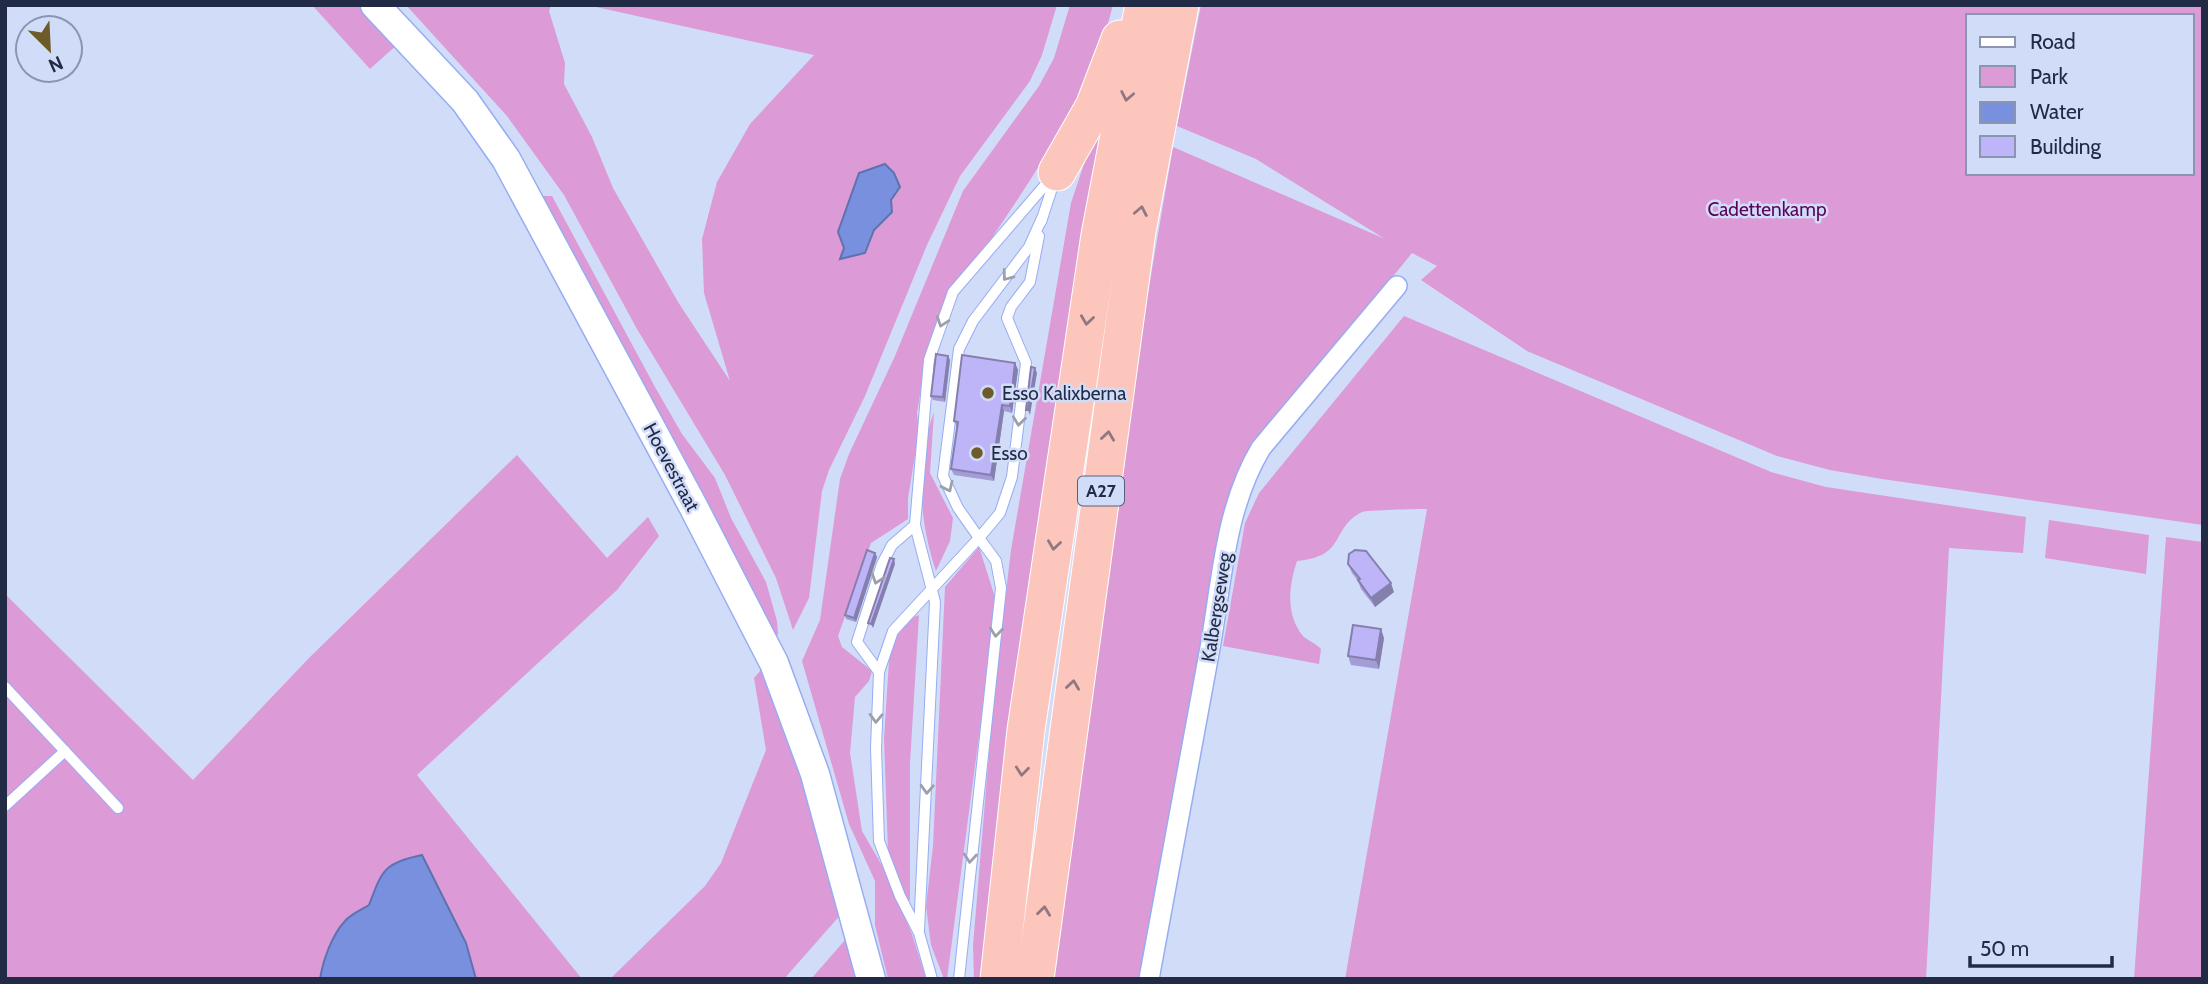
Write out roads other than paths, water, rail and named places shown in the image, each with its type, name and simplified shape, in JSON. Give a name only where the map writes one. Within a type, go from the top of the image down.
[{"type":"highway","points":[[1057,172],[1094,107],[1133,5]]},
{"type":"highway","name":"A27","points":[[999,979],[1030,702],[1100,235],[1144,5]]},
{"type":"highway","name":"A27","points":[[1035,979],[1137,231],[1180,5]]},
{"type":"street","name":"Hoevestraat","points":[[375,5],[465,101],[506,159],[761,639],[781,681],[815,774],[871,979]]},
{"type":"street","name":"Kalbergseweg","points":[[1149,979],[1218,604],[1229,524],[1248,469],[1261,448],[1397,286]]},
{"type":"lane","points":[[959,979],[1001,588],[996,561],[958,508],[943,476],[959,349],[973,321],[1029,247],[1057,172]]},
{"type":"lane","points":[[919,933],[935,602],[915,525],[929,360],[953,292],[1057,172]]},
{"type":"lane","points":[[932,979],[919,933],[900,896],[879,841],[876,748],[879,672],[893,631],[1000,513],[1012,477],[1026,363],[1007,318],[1011,307],[1030,282],[1042,218]]},
{"type":"lane","points":[[879,672],[857,642],[882,564],[891,545],[915,525]]},
{"type":"lane","points":[[5,687],[118,808]]},
{"type":"lane","points":[[5,806],[65,751]]},
{"type":"water","points":[[885,164],[894,173],[900,187],[891,200],[892,212],[874,230],[865,253],[840,259],[844,248],[838,232],[859,173]]},
{"type":"water","points":[[422,855],[466,943],[476,979],[320,979],[336,933],[347,919],[369,905],[381,876],[399,861]]},
{"type":"place","name":"Esso Kalixberna","points":[[988,393]]},
{"type":"place","name":"Esso","points":[[977,453]]},
{"type":"park label","name":"Cadettenkamp","points":[[1767,209]]}]
